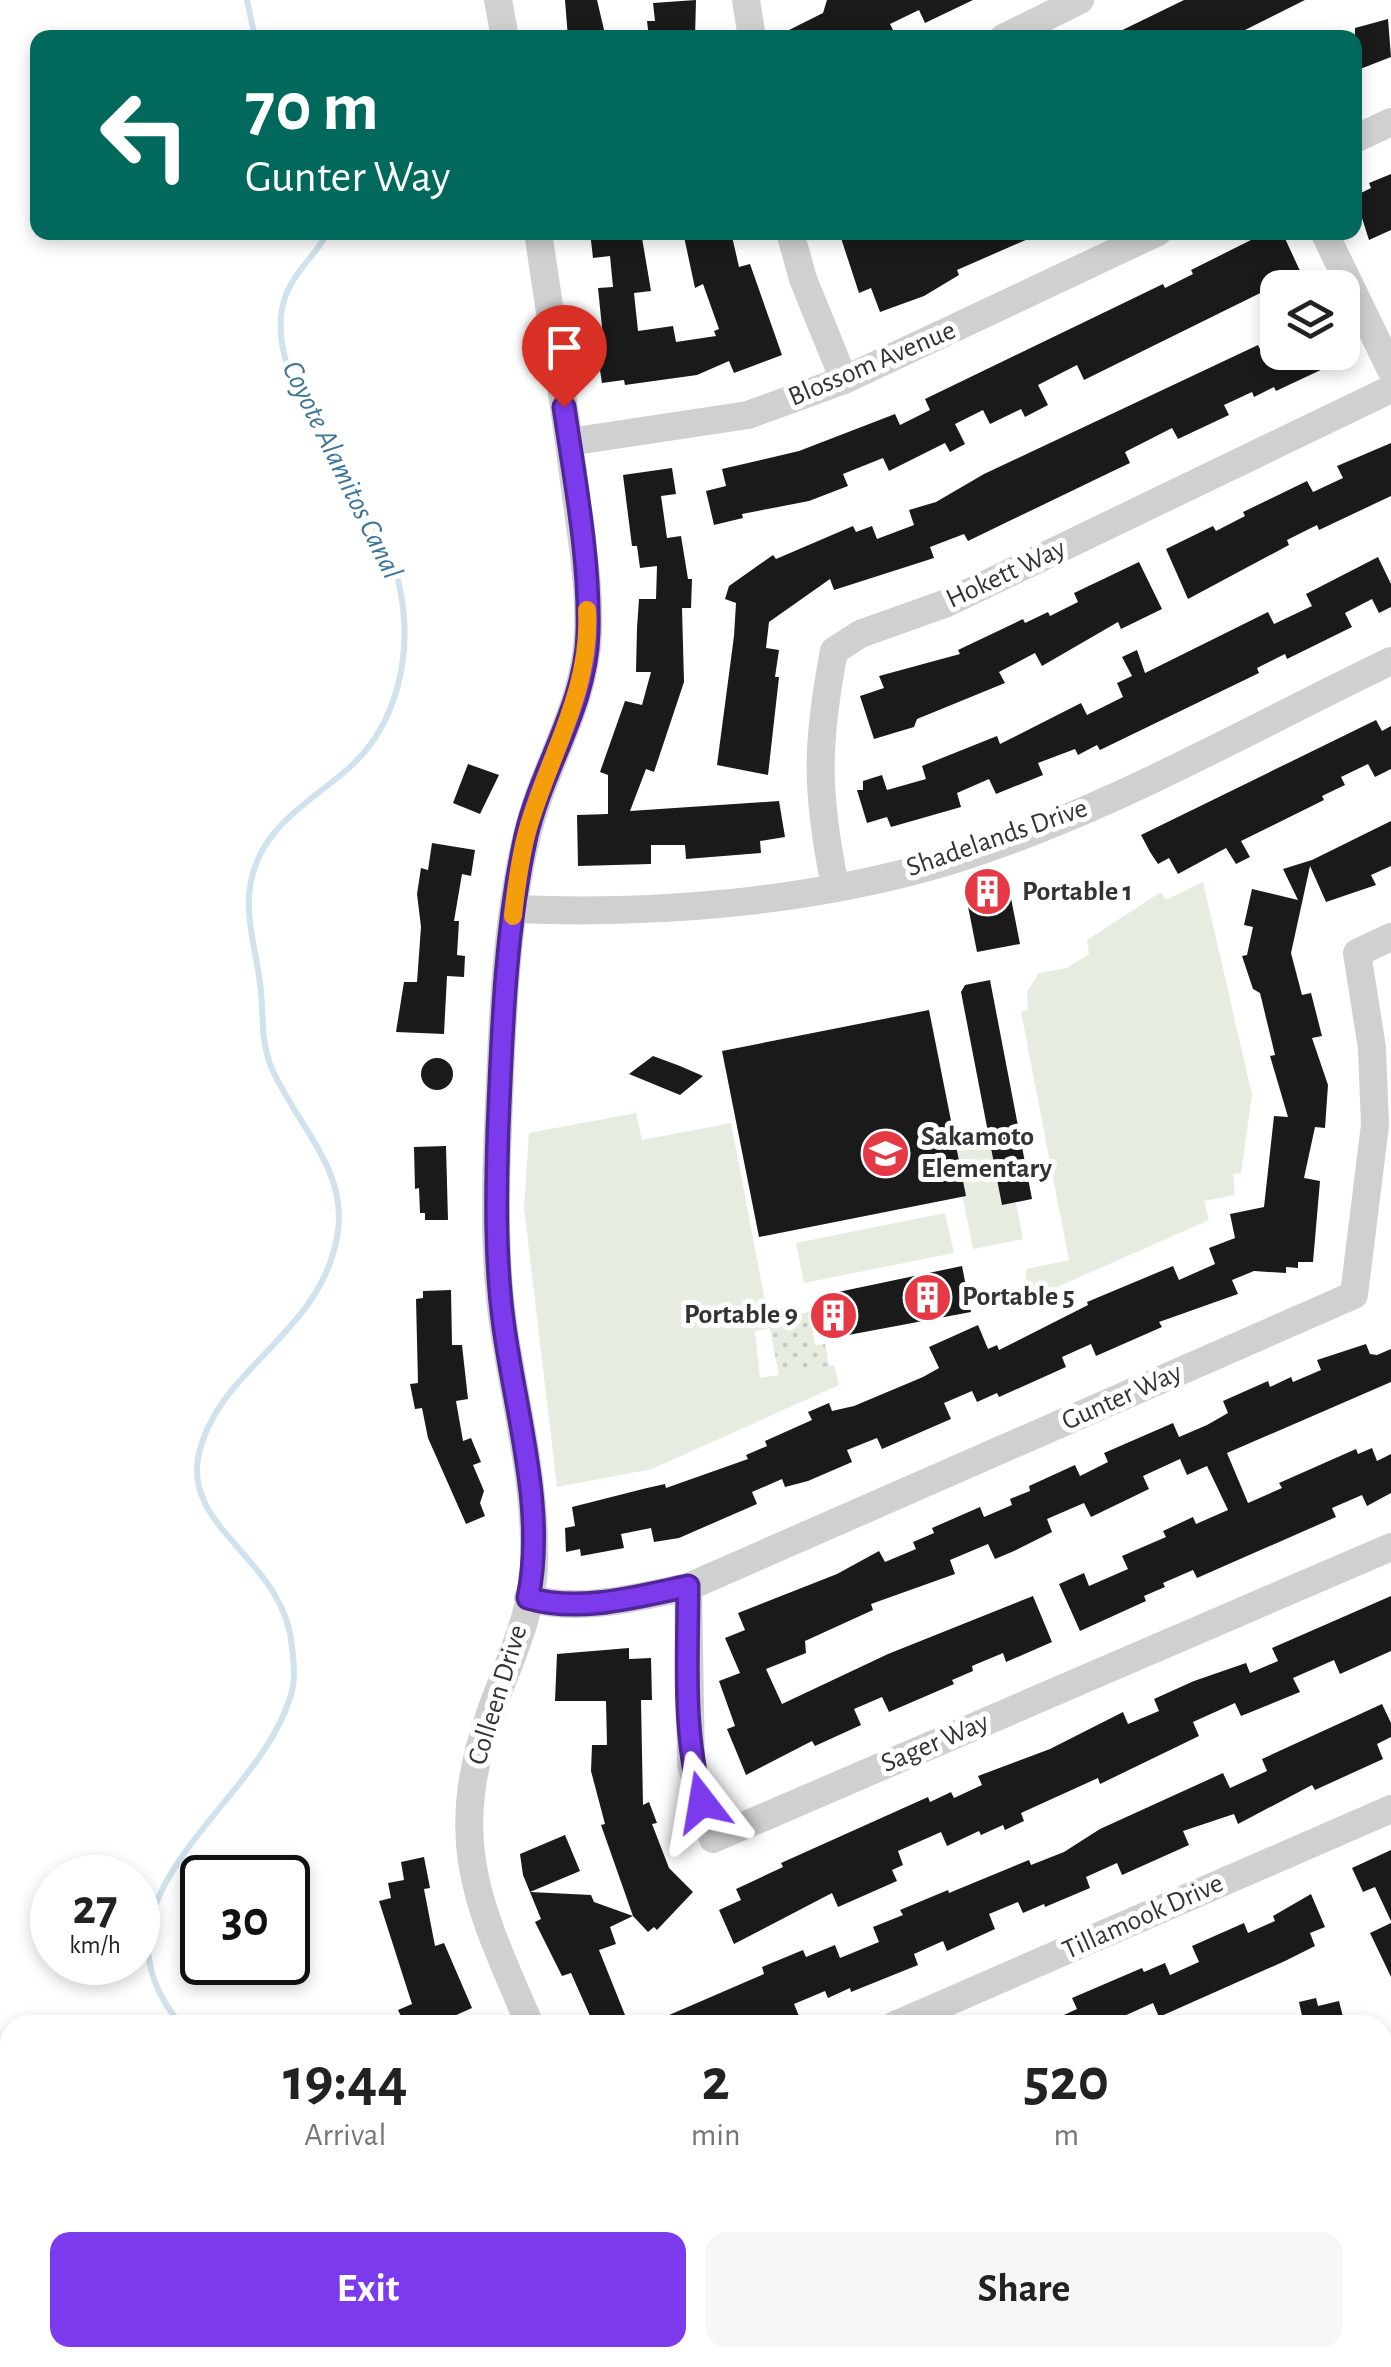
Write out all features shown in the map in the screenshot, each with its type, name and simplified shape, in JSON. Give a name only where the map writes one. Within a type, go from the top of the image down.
[{"type":"street","points":[[498,0],[504,30]]},
{"type":"street","points":[[746,0],[751,30]]},
{"type":"street","points":[[1019,30],[1080,0]]},
{"type":"street","points":[[1362,136],[1391,122]]},
{"type":"street","name":"Colleen Drive","points":[[526,2015],[488,1930],[472,1874],[466,1815],[483,1734],[534,1570],[531,1504],[503,1323],[496,1234],[498,1129],[514,908],[527,833],[575,704],[588,636],[569,442],[539,240]]},
{"type":"street","points":[[792,240],[844,380]]},
{"type":"street","name":"Blossom Avenue","points":[[569,442],[748,415],[844,380],[1141,240]]},
{"type":"street","points":[[1328,240],[1391,370]]},
{"type":"street","name":"Hokett Way","points":[[835,886],[819,804],[819,731],[834,650],[860,634],[947,603],[1391,388]]},
{"type":"street","name":"Shadelands Drive","points":[[514,908],[727,903],[932,866],[1018,837],[1391,661]]},
{"type":"street","name":"Gunter Way","points":[[528,1598],[550,1604],[614,1601],[688,1586],[1354,1295],[1375,1126],[1372,1048],[1357,952],[1391,937]]},
{"type":"street","name":"Sager Way","points":[[688,1586],[691,1764],[714,1839],[1391,1546]]},
{"type":"street","name":"Tillamook Drive","points":[[918,2015],[1391,1808]]},
{"type":"shaded area","points":[[1203,882],[1252,1095],[1241,1173],[1233,1174],[1235,1195],[1204,1201],[1209,1220],[1030,1299],[1025,1285],[1027,1269],[1069,1260],[1021,1012],[1028,1009],[1027,992],[1039,973],[1067,968],[1089,954],[1087,940],[1161,892],[1166,900]]},
{"type":"shaded area","points":[[636,1113],[642,1140],[731,1123],[770,1328],[755,1331],[760,1378],[834,1365],[839,1385],[652,1469],[557,1487],[524,1207],[529,1133]]},
{"type":"shaded area","points":[[1004,1143],[1023,1239],[973,1249],[954,1152]]},
{"type":"shaded area","points":[[945,1213],[954,1253],[804,1283],[796,1243]]},
{"type":"shaded area","points":[[809,1312],[815,1345],[825,1344],[829,1366],[779,1375],[768,1319]]},
{"type":"building","points":[[565,0],[597,0],[604,30],[567,30]]},
{"type":"building","points":[[696,0],[695,30],[648,30],[647,21],[655,21],[653,3]]},
{"type":"building","points":[[827,0],[973,0],[925,23],[919,10],[890,24],[893,30],[789,30],[823,13]]},
{"type":"building","points":[[1184,0],[1305,0],[1245,30],[1122,30]]},
{"type":"building","points":[[1388,19],[1391,57],[1362,68],[1362,30],[1355,28]]},
{"type":"building","points":[[1391,174],[1391,230],[1369,240],[1362,218],[1362,192],[1371,188],[1369,183]]},
{"type":"building","points":[[591,240],[642,240],[651,291],[634,293],[638,331],[673,326],[676,342],[716,336],[714,331],[719,329],[703,284],[695,288],[685,240],[733,240],[739,267],[750,264],[782,355],[734,373],[729,361],[697,375],[625,385],[624,380],[602,383],[595,338],[603,337],[598,288],[613,287],[610,256],[593,258]]},
{"type":"building","points":[[842,240],[1026,240],[957,270],[959,275],[924,296],[880,312],[871,288],[859,293]]},
{"type":"building","points":[[1251,240],[1286,240],[1300,270],[1260,270],[1260,293],[1084,380],[1077,365],[1038,385],[1048,405],[1025,417],[1021,409],[990,424],[983,410],[955,424],[965,444],[950,452],[945,443],[889,471],[883,458],[843,474],[848,486],[809,501],[742,514],[743,518],[714,525],[706,491],[726,486],[722,469],[799,451],[895,414],[900,425],[930,410],[925,399],[1163,284],[1165,288],[1193,274],[1191,270]]},
{"type":"building","points":[[1258,345],[1260,370],[1321,370],[1276,391],[1274,387],[1254,397],[1252,392],[1224,405],[1229,415],[1178,439],[1172,428],[1125,452],[1130,463],[968,541],[964,534],[930,547],[934,558],[834,590],[830,579],[769,622],[766,648],[779,650],[775,677],[779,677],[768,775],[717,765],[734,636],[736,603],[725,599],[729,586],[773,555],[776,559],[853,526],[856,532],[872,526],[877,539],[914,525],[909,510],[936,502],[984,474]]},
{"type":"building","points":[[1391,443],[1391,496],[1319,530],[1317,525],[1287,540],[1289,545],[1188,599],[1166,549],[1213,526],[1216,531],[1245,516],[1243,512],[1307,481],[1313,492],[1343,478],[1337,466]]},
{"type":"building","points":[[672,468],[676,494],[661,496],[667,538],[681,536],[688,579],[692,579],[691,608],[682,608],[684,682],[654,772],[646,769],[630,811],[779,801],[785,837],[760,841],[761,853],[686,859],[685,845],[651,845],[651,864],[578,866],[577,815],[608,814],[608,775],[600,772],[625,701],[642,705],[651,672],[636,672],[637,628],[639,599],[656,599],[657,566],[640,568],[637,546],[632,546],[623,475]]},
{"type":"building","points":[[1378,557],[1391,584],[1391,607],[1379,613],[1372,599],[1345,613],[1352,627],[1287,659],[1285,654],[1257,668],[1259,673],[1100,750],[1097,745],[1078,755],[1075,749],[1038,763],[1043,775],[996,794],[989,779],[957,793],[961,807],[891,827],[887,817],[867,823],[857,790],[863,790],[863,781],[882,775],[887,790],[926,779],[922,766],[997,736],[1000,744],[1081,703],[1087,715],[1123,697],[1117,683],[1132,676],[1122,657],[1137,650],[1145,673],[1268,612],[1274,624],[1312,606],[1306,594]]},
{"type":"building","points":[[1139,562],[1162,609],[1121,629],[1118,622],[1042,666],[1035,653],[999,672],[1005,683],[917,719],[914,727],[874,739],[860,696],[884,688],[879,676],[960,654],[958,650],[1023,619],[1025,623],[1048,612],[1050,616],[1078,602],[1074,593]]},
{"type":"building","points":[[1376,720],[1382,731],[1391,726],[1391,769],[1375,777],[1368,764],[1341,777],[1345,785],[1322,796],[1324,800],[1241,841],[1250,857],[1236,864],[1226,848],[1178,874],[1169,858],[1158,864],[1150,852],[1141,835]]},
{"type":"building","points":[[468,764],[499,775],[480,814],[453,803]]},
{"type":"building","points":[[1391,821],[1391,866],[1371,875],[1376,885],[1326,902],[1310,866],[1291,953],[1302,995],[1311,993],[1322,1036],[1312,1038],[1328,1085],[1325,1128],[1315,1127],[1304,1178],[1320,1181],[1313,1262],[1298,1262],[1298,1268],[1286,1267],[1286,1273],[1254,1271],[1232,1280],[1238,1294],[1159,1322],[1162,1327],[1096,1356],[1091,1344],[1062,1357],[1066,1367],[999,1397],[997,1393],[977,1402],[972,1391],[944,1403],[951,1419],[882,1449],[877,1438],[847,1450],[852,1462],[808,1481],[785,1487],[782,1479],[752,1492],[757,1504],[679,1538],[654,1542],[651,1528],[621,1534],[624,1548],[581,1556],[580,1549],[566,1552],[565,1528],[575,1526],[572,1507],[665,1484],[666,1488],[748,1459],[746,1455],[767,1446],[765,1441],[812,1420],[808,1412],[829,1403],[832,1411],[854,1406],[939,1368],[929,1347],[978,1325],[988,1349],[997,1345],[999,1350],[1088,1305],[1087,1302],[1173,1266],[1179,1280],[1215,1264],[1209,1248],[1235,1238],[1230,1214],[1264,1207],[1274,1116],[1288,1117],[1270,1056],[1275,1055],[1260,993],[1253,989],[1242,956],[1247,955],[1253,927],[1244,925],[1252,889],[1298,900],[1283,869],[1312,860]]},
{"type":"building","points":[[432,843],[475,850],[471,876],[462,874],[454,921],[459,921],[457,955],[465,956],[464,977],[447,976],[444,1034],[396,1032],[404,982],[417,982],[421,927],[417,894],[421,868],[428,870]]},
{"type":"building","points":[[1007,878],[1020,944],[977,952],[964,886]]},
{"type":"building","points":[[990,980],[1032,1199],[1002,1205],[961,992],[965,985]]},
{"type":"building","points":[[929,1010],[966,1196],[759,1237],[722,1051]]},
{"type":"building","points":[[653,1056],[703,1076],[680,1095],[629,1074]]},
{"type":"building","points":[[437,1058],[448,1063],[453,1074],[448,1085],[437,1090],[426,1085],[421,1074],[426,1063]]},
{"type":"building","points":[[446,1146],[448,1220],[425,1220],[425,1213],[420,1213],[419,1188],[415,1189],[414,1147]]},
{"type":"building","points":[[962,1266],[971,1312],[827,1339],[819,1296]]},
{"type":"building","points":[[451,1290],[452,1345],[462,1345],[468,1399],[456,1401],[463,1441],[471,1438],[481,1462],[473,1465],[484,1491],[480,1503],[485,1516],[466,1524],[428,1438],[422,1408],[415,1409],[410,1384],[418,1383],[416,1299],[423,1298],[423,1291]]},
{"type":"building","points":[[1366,1344],[1370,1354],[1391,1349],[1391,1382],[1227,1453],[1248,1503],[1282,1488],[1279,1483],[1356,1449],[1358,1454],[1372,1448],[1377,1461],[1391,1454],[1391,1493],[1367,1506],[1362,1495],[1332,1508],[1336,1517],[1197,1578],[1193,1570],[1163,1583],[1165,1587],[1144,1596],[1146,1601],[1080,1631],[1059,1584],[1084,1573],[1089,1586],[1128,1569],[1122,1556],[1166,1537],[1163,1531],[1193,1517],[1196,1524],[1228,1510],[1207,1466],[1187,1475],[1180,1459],[1143,1476],[1149,1489],[1091,1517],[1084,1503],[1047,1519],[1052,1532],[1014,1551],[995,1559],[988,1544],[950,1560],[955,1574],[871,1604],[873,1610],[805,1641],[806,1653],[766,1669],[782,1704],[888,1654],[1033,1596],[1052,1642],[1006,1662],[1003,1653],[972,1666],[973,1671],[952,1680],[954,1684],[889,1712],[882,1697],[854,1709],[861,1725],[815,1746],[812,1741],[746,1775],[727,1729],[735,1726],[719,1681],[740,1673],[725,1638],[745,1630],[738,1613],[837,1574],[879,1551],[885,1562],[916,1549],[913,1542],[934,1533],[932,1528],[980,1507],[984,1517],[1012,1505],[1010,1499],[1030,1491],[1029,1486],[1075,1465],[1080,1476],[1108,1462],[1104,1453],[1173,1423],[1179,1437],[1228,1413],[1223,1401],[1268,1381],[1270,1387],[1291,1377],[1293,1382],[1321,1370],[1317,1360]]},
{"type":"building","points":[[1391,1596],[1391,1651],[1340,1674],[1334,1660],[1293,1678],[1300,1692],[1241,1716],[1235,1703],[1193,1722],[1199,1736],[1100,1784],[1098,1778],[1021,1813],[1024,1821],[1005,1830],[1003,1825],[981,1835],[979,1831],[947,1846],[941,1832],[898,1851],[903,1865],[892,1870],[897,1881],[838,1907],[832,1893],[734,1944],[719,1910],[741,1900],[736,1889],[783,1867],[781,1863],[928,1797],[930,1802],[951,1792],[954,1798],[982,1785],[978,1776],[1050,1749],[1123,1712],[1128,1724],[1159,1711],[1154,1699],[1194,1681],[1246,1663],[1250,1673],[1278,1661],[1272,1648]]},
{"type":"building","points":[[629,1648],[629,1659],[651,1658],[652,1700],[641,1700],[643,1805],[649,1802],[657,1823],[652,1824],[669,1868],[693,1892],[657,1930],[654,1927],[648,1932],[633,1916],[601,1825],[605,1824],[591,1771],[592,1745],[607,1745],[606,1701],[555,1701],[557,1654]]},
{"type":"building","points":[[1382,1704],[1391,1723],[1391,1737],[1377,1744],[1383,1759],[1315,1790],[1312,1785],[1238,1824],[1234,1814],[1183,1831],[1189,1845],[1122,1875],[1117,1863],[1086,1877],[1090,1888],[1045,1907],[1044,1904],[1023,1913],[1018,1902],[989,1914],[995,1929],[947,1951],[943,1941],[914,1954],[918,1965],[851,1992],[850,1988],[828,1998],[825,1991],[794,2004],[799,2015],[669,2015],[764,1974],[762,1967],[803,1950],[806,1957],[835,1945],[840,1958],[879,1942],[873,1927],[903,1915],[900,1910],[1029,1860],[1031,1865],[1064,1852],[1100,1829],[1223,1773],[1230,1788],[1267,1771],[1262,1759]]},
{"type":"building","points":[[565,1835],[580,1871],[530,1892],[591,1895],[594,1902],[633,1916],[610,1927],[616,1944],[599,1950],[625,2015],[590,2015],[571,1973],[562,1976],[535,1922],[541,1919],[523,1875],[520,1854]]},
{"type":"building","points":[[1391,1850],[1391,1921],[1375,1887],[1363,1892],[1352,1868]]},
{"type":"building","points":[[424,1857],[430,1888],[424,1889],[435,1946],[444,1943],[472,2008],[456,2015],[400,2015],[398,2010],[412,2004],[379,1901],[391,1898],[388,1883],[404,1880],[401,1862]]},
{"type":"building","points":[[1311,1894],[1325,1927],[1310,1933],[1315,1946],[1164,2015],[1158,2015],[1153,2003],[1126,2015],[1064,2015],[1077,2009],[1072,1998],[1142,1968],[1144,1972],[1165,1963],[1170,1975],[1199,1962],[1192,1946],[1244,1923],[1248,1933],[1275,1921],[1273,1916]]},
{"type":"building","points":[[1391,1923],[1391,1977],[1370,1933]]},
{"type":"building","points":[[1316,1998],[1318,2006],[1339,2001],[1342,2015],[1302,2015],[1299,2002]]},
{"type":"waterway","name":"Coyote Alamitos Canal","points":[[247,0],[253,30]]},
{"type":"waterway","name":"Coyote Alamitos Canal","points":[[175,2015],[154,1979],[148,1935],[160,1895],[183,1855],[271,1739],[290,1698],[294,1672],[285,1617],[272,1590],[205,1503],[198,1480],[199,1453],[210,1422],[228,1396],[313,1296],[329,1266],[338,1231],[339,1207],[326,1164],[280,1085],[267,1054],[250,920],[251,881],[265,845],[277,830],[366,750],[390,709],[402,662],[404,613],[389,556],[305,408],[289,370],[281,335],[287,291],[323,240]]},
{"type":"slow traffic","points":[[513,916],[527,833],[575,704],[588,636],[587,610]]},
{"type":"place","name":"Portable 1","points":[[987,892]]},
{"type":"place","name":"Sakamoto Elementary","points":[[886,1153]]},
{"type":"place","name":"Portable 5","points":[[927,1297]]},
{"type":"place","name":"Portable 9","points":[[833,1315]]},
{"type":"route","points":[[564,407],[584,555],[588,636],[575,704],[527,833],[514,908],[498,1129],[496,1234],[503,1323],[531,1504],[534,1570],[528,1598],[550,1604],[614,1601],[688,1586],[689,1734],[691,1764],[702,1802]]}]
